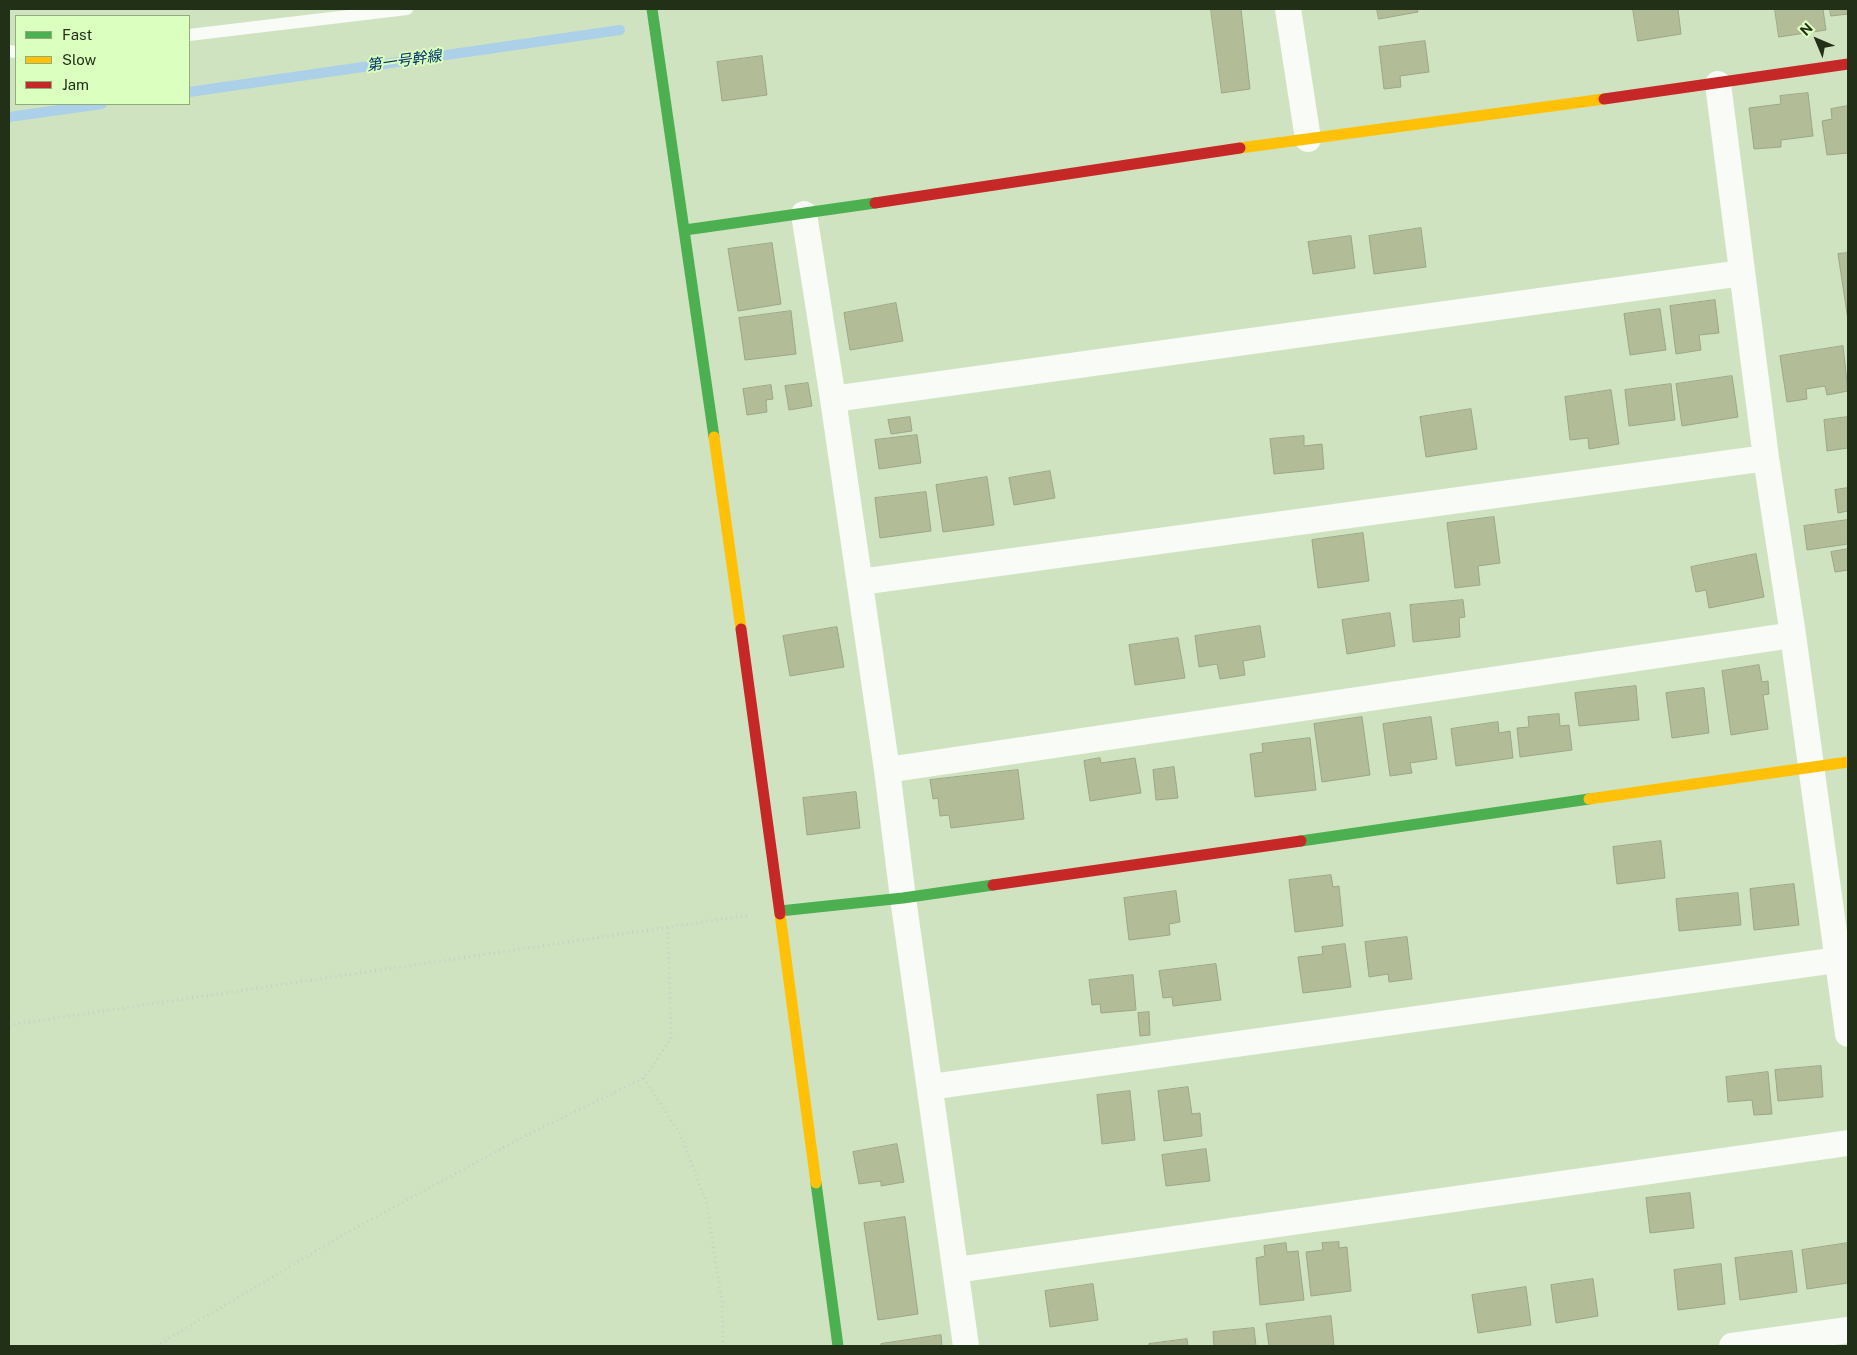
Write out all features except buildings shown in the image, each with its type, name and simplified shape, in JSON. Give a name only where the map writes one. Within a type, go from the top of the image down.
[{"type":"street","points":[[652,9],[685,230],[780,911],[838,1346]]},
{"type":"street","points":[[1288,9],[1308,139]]},
{"type":"street","points":[[685,230],[1308,139],[1718,84],[1848,64]]},
{"type":"street","points":[[1718,84],[1766,458],[1793,635],[1848,1034]]},
{"type":"street","points":[[804,214],[887,770],[903,898],[966,1346]]},
{"type":"street","points":[[833,399],[1742,273]]},
{"type":"street","points":[[860,582],[1766,458]]},
{"type":"street","points":[[887,770],[1793,635]]},
{"type":"street","points":[[780,911],[903,898],[1848,762]]},
{"type":"street","points":[[930,1087],[1837,960]]},
{"type":"street","points":[[956,1270],[1848,1143]]},
{"type":"street","points":[[1732,1346],[1848,1330]]},
{"type":"lane","points":[[190,35],[407,9]]},
{"type":"path","points":[[9,1025],[780,911]]},
{"type":"path","points":[[156,1346],[348,1232],[525,1136],[644,1078],[671,1039],[668,927]]},
{"type":"path","points":[[644,1078],[680,1134],[706,1201],[722,1301],[723,1346]]},
{"type":"waterway","name":"第一号幹線","points":[[190,92],[620,30]]},
{"type":"waterway","name":"第一号幹線","points":[[9,117],[95,105]]},
{"type":"traffic: fast","points":[[652,9],[714,437]]},
{"type":"traffic: fast","points":[[685,230],[875,203]]},
{"type":"traffic: fast","points":[[1301,841],[1589,799]]},
{"type":"traffic: fast","points":[[780,911],[903,898],[993,885]]},
{"type":"traffic: fast","points":[[816,1183],[838,1346]]},
{"type":"traffic: slow","points":[[1240,148],[1604,99]]},
{"type":"traffic: slow","points":[[714,437],[741,629]]},
{"type":"traffic: slow","points":[[1589,799],[1848,762]]},
{"type":"traffic: slow","points":[[780,914],[816,1183]]},
{"type":"traffic: jam","points":[[1604,99],[1848,64]]},
{"type":"traffic: jam","points":[[875,203],[1240,148]]},
{"type":"traffic: jam","points":[[741,629],[780,914]]},
{"type":"traffic: jam","points":[[993,885],[1301,841]]}]
